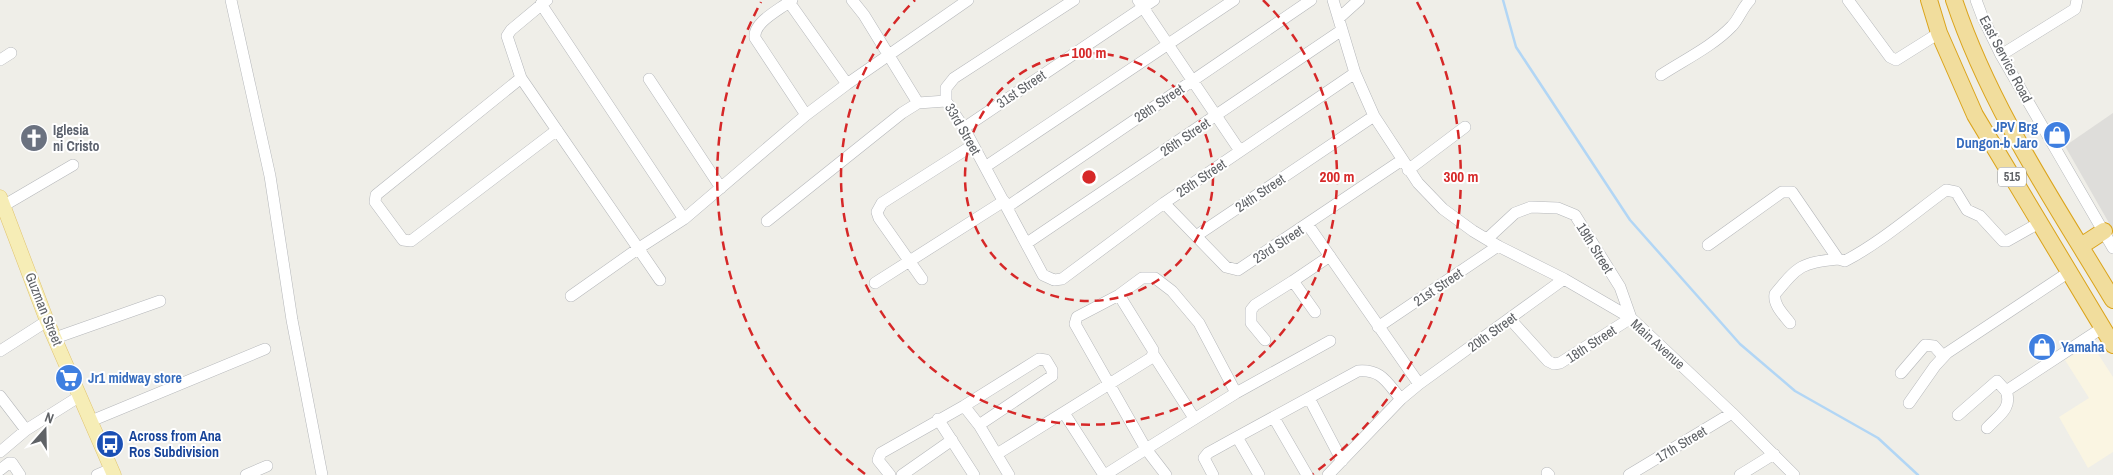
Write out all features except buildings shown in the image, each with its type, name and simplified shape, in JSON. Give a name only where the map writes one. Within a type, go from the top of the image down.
[{"type":"highway","name":"515","points":[[1928,0],[1939,33],[1975,114],[2113,345]]},
{"type":"highway","name":"515","points":[[1954,0],[1981,68],[2015,136],[2113,300]]},
{"type":"highway","points":[[2023,196],[2044,186]]},
{"type":"highway","points":[[2081,246],[2104,231]]},
{"type":"main road","name":"Guzman Street","points":[[2,201],[48,322],[113,472]]},
{"type":"street","points":[[231,0],[270,176],[292,320],[322,475]]},
{"type":"street","points":[[852,0],[864,15],[918,103]]},
{"type":"street","points":[[572,296],[638,248],[684,218],[806,115],[847,84],[968,0]]},
{"type":"street","name":"33rd Street","points":[[1048,278],[1043,275],[964,128],[946,101],[946,88],[954,78],[1074,0]]},
{"type":"street","name":"31st Street","points":[[964,128],[1141,4],[1154,0]]},
{"type":"street","points":[[985,166],[1234,0]]},
{"type":"street","name":"28th Street","points":[[875,283],[908,260],[1005,204],[1311,0]]},
{"type":"street","name":"Main Avenue","points":[[1333,0],[1354,73],[1374,116],[1405,165],[1443,209],[1459,222],[1498,246],[1564,279],[1630,318],[1732,413],[1794,475]]},
{"type":"street","name":"26th Street","points":[[1027,243],[1217,116],[1341,24],[1359,0]]},
{"type":"street","points":[[1661,75],[1726,31],[1734,24],[1741,10],[1750,0]]},
{"type":"street","points":[[1848,0],[1890,57],[1896,60],[1939,33]]},
{"type":"street","name":"East Service Road","points":[[1976,0],[2001,55],[2113,248]]},
{"type":"street","points":[[2001,55],[2075,9],[2077,0]]},
{"type":"street","points":[[806,115],[755,38],[754,32],[758,26],[791,1],[847,84]]},
{"type":"street","points":[[660,280],[521,78],[507,36],[544,2],[684,218]]},
{"type":"street","points":[[1141,4],[1240,151]]},
{"type":"street","points":[[0,60],[11,53]]},
{"type":"street","name":"25th Street","points":[[1048,278],[1054,280],[1062,279],[1164,203],[1354,73]]},
{"type":"street","points":[[521,78],[376,195],[374,202],[404,240],[410,241],[557,130]]},
{"type":"street","points":[[649,80],[721,188]]},
{"type":"street","points":[[768,221],[859,146],[918,103],[946,101]]},
{"type":"street","name":"24th Street","points":[[1196,236],[1374,116]]},
{"type":"street","name":"23rd Street","points":[[1164,203],[1226,267],[1238,270],[1464,127]]},
{"type":"street","points":[[922,279],[879,218],[877,212],[882,203],[973,145]]},
{"type":"street","points":[[2,201],[73,165]]},
{"type":"street","points":[[1790,323],[1774,300],[1775,294],[1798,268],[1808,262],[1838,259],[1845,261],[1861,252],[1946,190],[1956,192],[1969,212],[1980,216],[2003,241],[2008,241],[2039,223]]},
{"type":"street","points":[[1708,245],[1782,192],[1787,191],[1792,192],[1838,259]]},
{"type":"street","name":"19th Street","points":[[1486,239],[1515,214],[1531,207],[1558,208],[1576,216],[1620,287],[1630,318]]},
{"type":"street","points":[[1308,225],[1419,384]]},
{"type":"street","name":"21st Street","points":[[1378,327],[1498,246]]},
{"type":"street","points":[[1264,340],[1251,323],[1251,310],[1255,305],[1293,282],[1330,256]]},
{"type":"street","points":[[1909,403],[1943,356],[2069,272]]},
{"type":"street","points":[[1166,475],[1146,449],[1076,327],[1075,320],[1077,317],[1119,295],[1142,278],[1148,277],[1160,281],[1200,323],[1236,393]]},
{"type":"street","name":"20th Street","points":[[1328,475],[1401,399],[1419,384],[1564,279]]},
{"type":"street","points":[[1293,282],[1315,312]]},
{"type":"street","points":[[1119,295],[1145,336],[1153,354],[1194,418]]},
{"type":"street","points":[[55,338],[160,301]]},
{"type":"street","name":"18th Street","points":[[1510,319],[1548,361],[1554,364],[1560,363],[1630,318]]},
{"type":"street","points":[[0,351],[48,322]]},
{"type":"street","points":[[2006,391],[2102,328]]},
{"type":"street","points":[[1064,413],[1105,475],[1194,418],[1330,341]]},
{"type":"street","points":[[1901,373],[1925,345],[1934,346],[1943,356]]},
{"type":"street","points":[[91,421],[265,349]]},
{"type":"street","points":[[997,454],[1151,358],[1153,354]]},
{"type":"street","points":[[890,475],[878,460],[881,453],[964,406],[1039,359],[1046,360],[1052,370],[1052,376],[979,425]]},
{"type":"street","points":[[1213,475],[1204,458],[1208,453],[1358,371],[1370,370],[1380,374],[1401,399]]},
{"type":"street","points":[[1958,415],[1997,381],[2006,391],[2010,399],[2009,405],[1987,428]]},
{"type":"street","points":[[0,396],[26,430]]},
{"type":"street","points":[[0,452],[26,430],[80,396]]},
{"type":"street","points":[[1309,398],[1342,461]]},
{"type":"street","points":[[964,406],[979,425],[1009,475]]},
{"type":"street","name":"17th Street","points":[[1629,475],[1732,413]]},
{"type":"street","points":[[1274,418],[1307,475]]},
{"type":"street","points":[[938,419],[974,475]]},
{"type":"street","points":[[1237,437],[1259,475]]},
{"type":"street","points":[[902,475],[952,440]]},
{"type":"street","points":[[1740,475],[1774,454]]},
{"type":"street","points":[[0,470],[12,462],[20,475]]},
{"type":"street","points":[[246,475],[267,466]]},
{"type":"street","points":[[97,475],[113,472]]},
{"type":"shaded area","points":[[2113,113],[2113,230],[2065,146]]},
{"type":"shaded area","points":[[2091,343],[2113,377],[2113,452],[2088,468],[2059,417],[2089,398],[2065,360]]},
{"type":"waterway","points":[[1503,0],[1516,47],[1630,220],[1740,344],[1795,391],[1878,438],[1918,475]]},
{"type":"place","name":"JPV Brg Dungon-b Jaro","points":[[2057,135]]},
{"type":"place","name":"Iglesia ni Cristo","points":[[34,138]]},
{"type":"place","name":"Yamaha","points":[[2042,347]]},
{"type":"place","name":"Jr1 midway store","points":[[69,378]]},
{"type":"place","name":"Across from Ana Ros Subdivision","points":[[110,444]]}]
